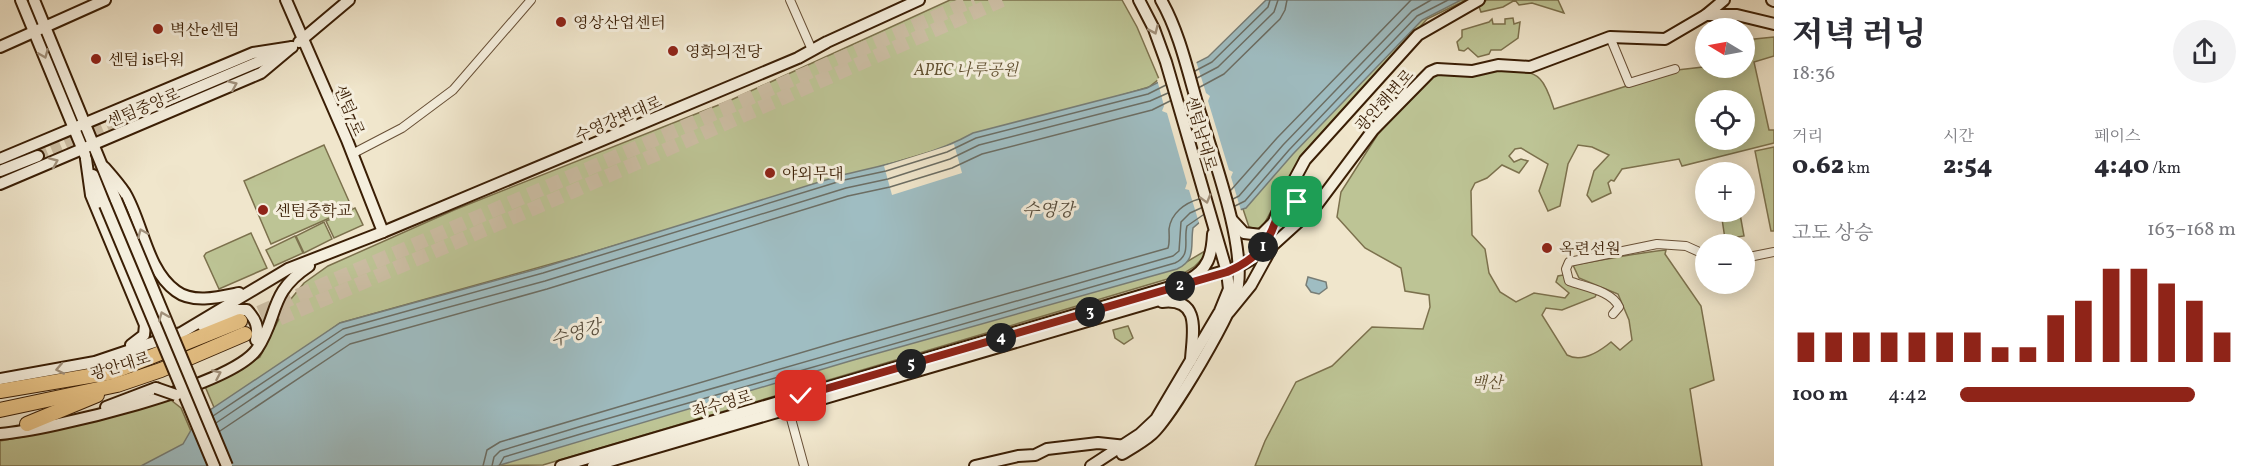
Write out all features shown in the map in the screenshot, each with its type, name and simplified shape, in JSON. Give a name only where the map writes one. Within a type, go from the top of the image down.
[{"type":"highway","name":"광안대로","points":[[0,391],[112,372],[242,328],[161,370],[117,385],[0,410]]},
{"type":"highway","points":[[27,424],[81,403],[117,385]]},
{"type":"main road","points":[[21,0],[214,466]]},
{"type":"main road","points":[[34,0],[227,466]]},
{"type":"main road","points":[[0,47],[105,0]]},
{"type":"main road","name":"센텀7로","points":[[286,0],[383,232]]},
{"type":"main road","name":"센텀중앙로","points":[[0,184],[85,154],[94,144],[261,73],[349,0]]},
{"type":"main road","name":"수영강변대로","points":[[248,291],[288,269],[383,232],[812,50],[919,0]]},
{"type":"main road","name":"센텀남대로","points":[[1139,0],[1154,29],[1166,62],[1214,224],[1233,273]]},
{"type":"main road","name":"센텀남대로","points":[[1161,0],[1173,25],[1231,219],[1233,273]]},
{"type":"main road","points":[[1171,0],[1173,25]]},
{"type":"main road","points":[[1091,466],[1152,435],[1167,416],[1229,312],[1251,285],[1273,245],[1284,198],[1298,169],[1418,35],[1479,0]]},
{"type":"main road","name":"광안해변로","points":[[1233,273],[1260,261],[1273,245],[1316,206],[1373,130],[1430,72],[1437,69],[1472,71],[1498,65],[1530,67],[1610,38],[1665,39],[1706,15],[1724,0]]},
{"type":"main road","points":[[1706,15],[1737,15],[1774,24]]},
{"type":"main road","name":"센텀중앙로","points":[[0,159],[254,53],[292,47]]},
{"type":"main road","name":"센텀중앙로","points":[[131,116],[292,47]]},
{"type":"main road","points":[[85,154],[92,195],[146,325],[144,335],[139,341],[95,362]]},
{"type":"main road","points":[[0,171],[38,156]]},
{"type":"main road","points":[[104,167],[125,193],[158,270],[176,292],[195,298],[217,298],[248,291]]},
{"type":"main road","points":[[1298,169],[1294,189],[1297,202],[1302,207],[1316,206]]},
{"type":"main road","points":[[1231,219],[1237,228],[1252,235],[1260,235],[1279,220],[1316,206]]},
{"type":"main road","points":[[1102,466],[1128,447],[1156,419],[1225,302],[1233,273],[1262,249],[1279,220]]},
{"type":"main road","points":[[1174,287],[1205,269],[1213,245],[1214,224]]},
{"type":"main road","name":"수영강변대로","points":[[245,361],[257,349],[271,312],[286,286],[299,272],[325,255]]},
{"type":"main road","points":[[1229,312],[1238,285],[1233,273]]},
{"type":"main road","name":"좌수영로","points":[[593,466],[1174,287],[1233,273]]},
{"type":"main road","name":"좌수영로","points":[[561,466],[1153,302],[1233,273]]},
{"type":"main road","points":[[181,333],[248,291]]},
{"type":"main road","points":[[1153,302],[1172,301],[1189,311],[1194,322],[1190,362]]},
{"type":"main road","points":[[0,379],[95,362],[181,333],[237,310],[247,310],[255,319],[258,331],[245,361],[152,400],[94,416],[0,434]]},
{"type":"main road","points":[[0,428],[72,417],[104,408],[156,388],[176,395],[191,415]]},
{"type":"main road","points":[[975,466],[1018,456],[1035,455],[1047,449],[1098,443],[1128,447]]},
{"type":"street","points":[[352,154],[402,128],[453,90],[531,0]]},
{"type":"street","points":[[790,0],[812,50]]},
{"type":"street","points":[[1610,38],[1629,83],[1675,69]]},
{"type":"street","points":[[1613,314],[1619,307],[1617,302],[1604,293],[1569,281],[1566,269],[1569,262],[1657,244],[1686,246],[1695,250]]},
{"type":"street","points":[[1755,256],[1774,252]]},
{"type":"street","points":[[787,405],[804,466]]},
{"type":"green space","name":"APEC 나루공원","points":[[950,0],[1122,0],[1137,27],[1159,79],[1149,87],[576,257],[340,323],[216,412],[204,384],[230,375],[260,357],[286,305],[304,283],[328,266],[454,210],[731,100]]},
{"type":"green space","points":[[1443,0],[1466,0],[1427,19],[1297,163],[1263,226],[1257,229],[1249,227],[1241,203],[1417,13]]},
{"type":"green space","points":[[1487,0],[1515,0],[1503,7],[1481,12],[1478,4]]},
{"type":"green space","points":[[1515,0],[1558,0],[1564,13],[1532,3],[1519,5]]},
{"type":"green space","points":[[1513,18],[1514,24],[1520,22],[1518,38],[1501,50],[1491,50],[1489,54],[1478,57],[1468,48],[1464,51],[1459,50],[1457,42],[1462,37],[1462,30],[1492,19],[1493,24],[1505,24],[1505,19]]},
{"type":"green space","name":"백산","points":[[1774,37],[1774,56],[1755,62],[1755,39]]},
{"type":"green space","name":"백산","points":[[1755,67],[1769,130],[1774,130],[1774,143],[1755,148],[1755,90],[1695,90],[1695,150],[1746,150],[1682,166],[1679,159],[1622,169],[1614,181],[1611,180],[1608,183],[1611,193],[1592,202],[1587,195],[1594,171],[1609,155],[1592,147],[1578,145],[1568,164],[1560,206],[1548,211],[1539,191],[1548,164],[1521,148],[1515,149],[1509,156],[1514,162],[1521,159],[1528,161],[1519,173],[1502,165],[1487,178],[1475,183],[1471,191],[1472,235],[1485,249],[1489,273],[1500,292],[1516,302],[1534,293],[1565,298],[1569,293],[1556,282],[1558,276],[1563,275],[1597,293],[1595,297],[1562,310],[1546,308],[1542,315],[1567,355],[1579,358],[1590,355],[1611,342],[1620,350],[1632,340],[1629,320],[1618,294],[1579,278],[1573,265],[1666,250],[1665,254],[1701,306],[1714,380],[1690,389],[1702,466],[1255,466],[1265,441],[1296,382],[1332,366],[1372,327],[1423,329],[1430,307],[1429,295],[1405,291],[1401,268],[1365,248],[1337,217],[1341,192],[1378,134],[1434,73],[1490,68],[1532,73],[1545,85],[1554,109],[1677,70],[1695,68],[1695,78],[1755,78]]},
{"type":"green space","points":[[324,145],[352,208],[271,244],[244,181]]},
{"type":"green space","points":[[1774,147],[1774,231],[1771,231],[1755,151]]},
{"type":"green space","points":[[355,208],[363,225],[334,238],[326,221]]},
{"type":"green space","points":[[324,222],[332,239],[304,253],[296,236]]},
{"type":"green space","points":[[1722,222],[1741,222],[1744,234],[1724,234]]},
{"type":"green space","points":[[251,233],[267,268],[219,289],[204,256],[206,253]]},
{"type":"green space","points":[[295,236],[303,253],[274,266],[266,250]]},
{"type":"green space","points":[[1205,251],[1206,255],[1194,267],[1181,275],[543,465],[476,466],[1183,264]]},
{"type":"green space","points":[[1128,326],[1133,338],[1124,344],[1115,338],[1113,330]]},
{"type":"green space","points":[[167,397],[181,408],[206,466],[0,466],[0,441],[85,423]]},
{"type":"water","name":"수영강","points":[[1266,0],[1461,0],[1422,20],[1293,154],[1246,208],[1200,222],[1193,228],[1190,257],[1177,269],[850,361],[497,466],[141,466],[183,444],[198,418],[340,323],[541,268],[842,175],[909,158],[958,141],[973,133],[1147,88],[1208,57]]},
{"type":"water","points":[[1308,277],[1326,282],[1327,288],[1319,294],[1311,292],[1306,285]]},
{"type":"pier","points":[[1196,61],[1206,93],[1210,96],[1208,101],[1229,170],[1233,172],[1231,177],[1242,214],[1200,226],[1189,190],[1185,189],[1187,183],[1167,113],[1162,111],[1164,106],[1157,79]]},
{"type":"pier","points":[[954,144],[962,173],[892,195],[884,166]]},
{"type":"tunnel","points":[[240,321],[974,0]]},
{"type":"tunnel","points":[[260,327],[576,190],[1002,0]]},
{"type":"tunnel","points":[[38,156],[131,116]]},
{"type":"place","name":"영상산업센터","points":[[561,22]]},
{"type":"place","name":"벽산e센텀","points":[[158,29]]},
{"type":"place","name":"영화의전당","points":[[673,51]]},
{"type":"place","name":"센텀 is타워","points":[[96,59]]},
{"type":"place","name":"야외무대","points":[[770,173]]},
{"type":"place","name":"센텀중학교","points":[[263,210]]},
{"type":"place","name":"옥련선원","points":[[1547,248]]},
{"type":"route","points":[[801,396],[1227,272],[1254,258],[1268,241],[1276,220],[1292,217],[1316,206],[1302,207],[1297,202]]}]
